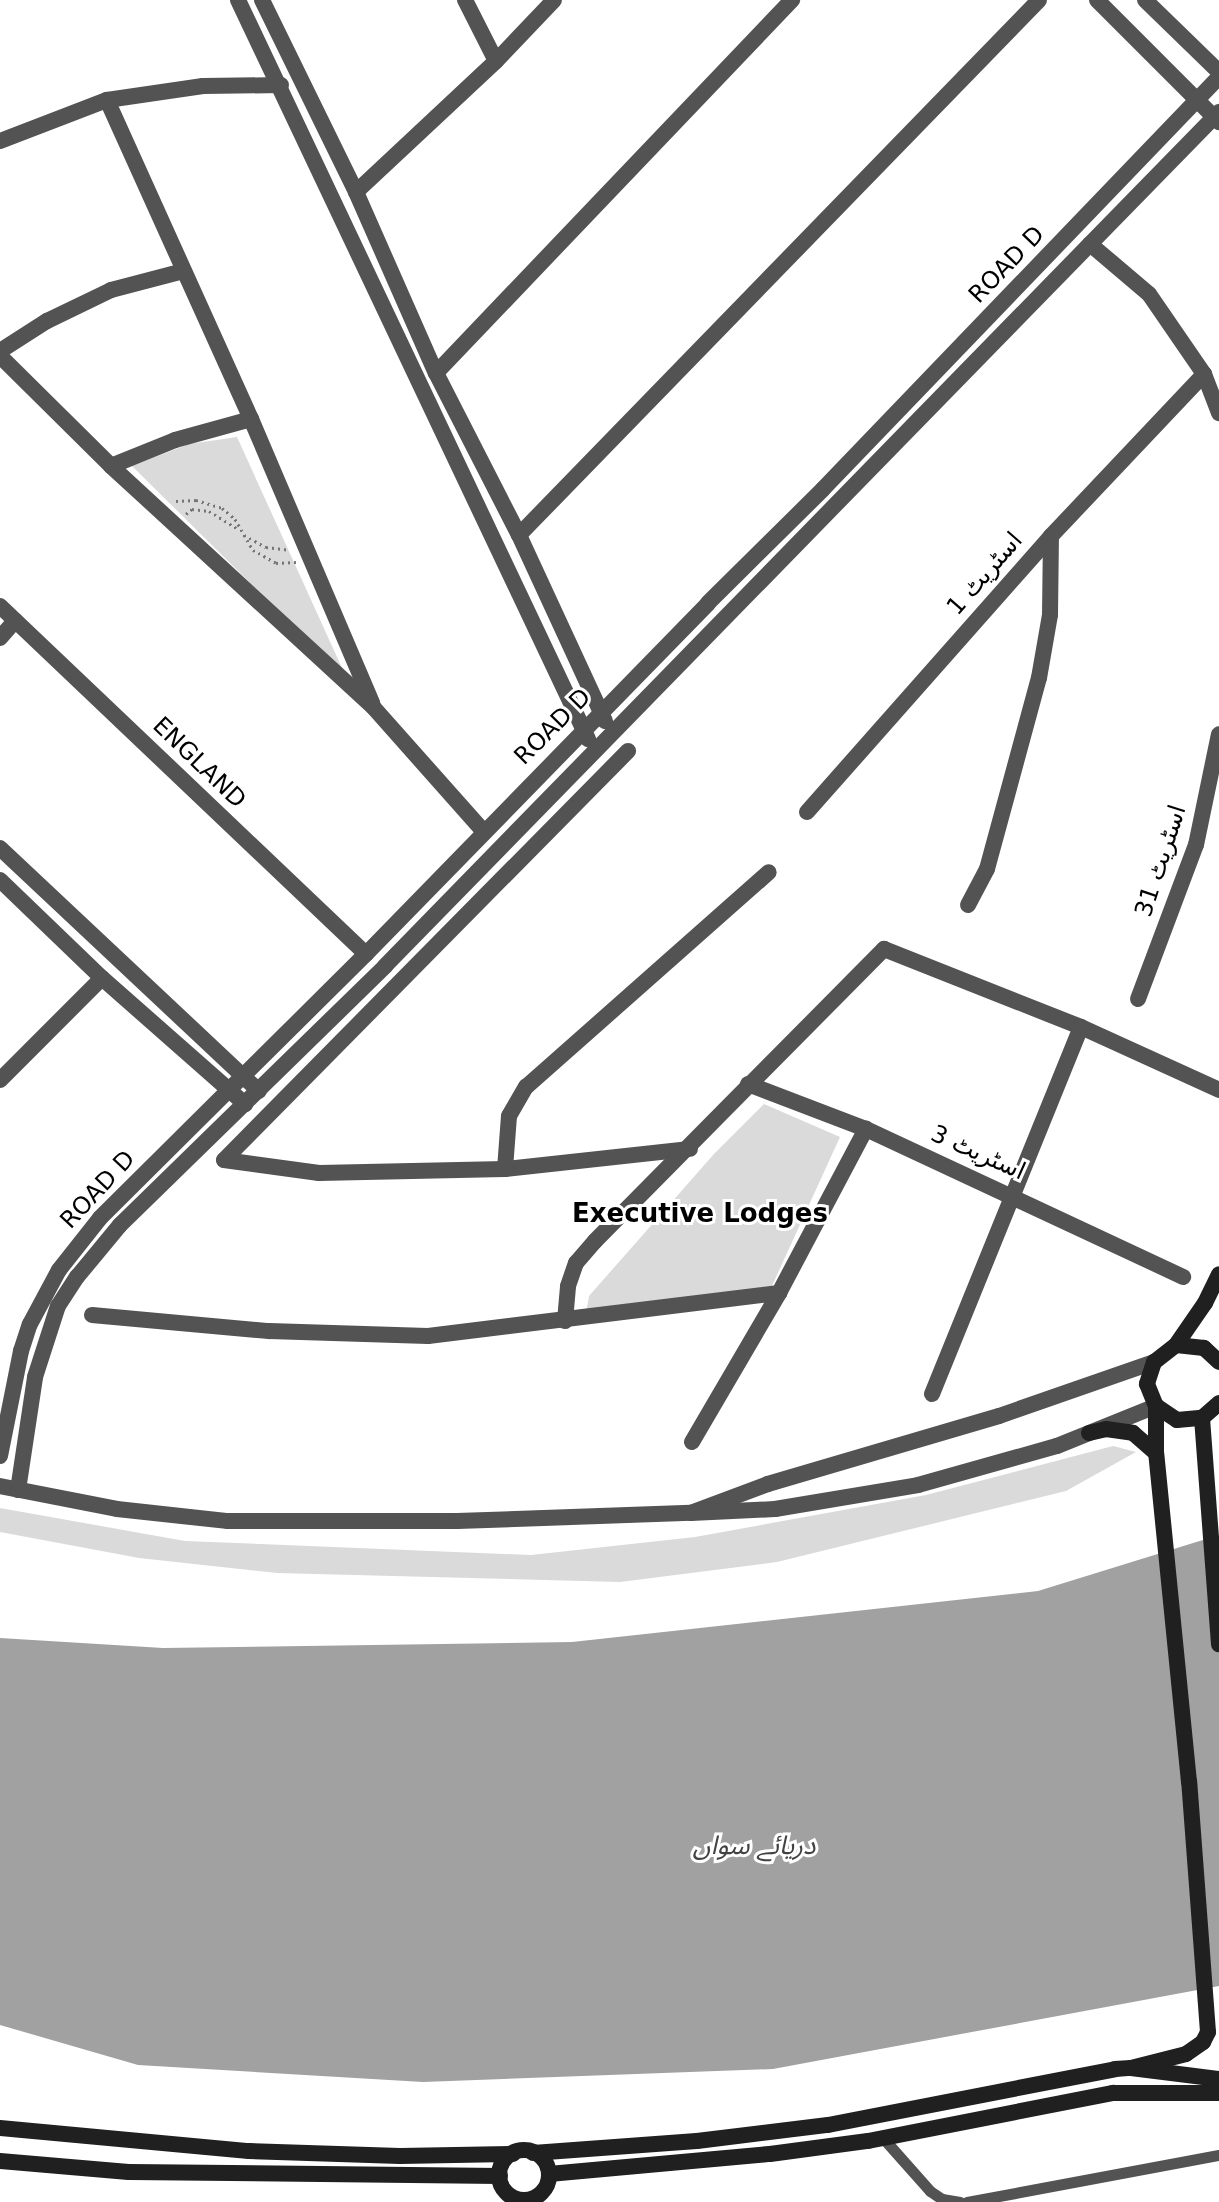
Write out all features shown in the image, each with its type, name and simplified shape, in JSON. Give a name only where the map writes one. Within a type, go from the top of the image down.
[{"type":"main road","points":[[0,2128],[249,2151],[400,2156],[533,2153],[697,2141],[828,2125],[1131,2068],[1174,2059],[1196,2048],[1208,2032],[1208,2017],[1157,1460],[1156,1406],[1147,1384],[1154,1362],[1176,1345],[1205,1303],[1219,1274]]},
{"type":"main road","points":[[1176,1345],[1204,1348],[1219,1360]]},
{"type":"main road","points":[[1156,1406],[1177,1420],[1202,1418],[1219,1403]]},
{"type":"main road","points":[[1202,1418],[1203,1464],[1219,1644]]},
{"type":"main road","points":[[1089,1433],[1106,1429],[1139,1435],[1157,1460]]},
{"type":"main road","points":[[1131,2068],[1219,2079]]},
{"type":"main road","points":[[549,2174],[770,2154],[883,2138],[1113,2093],[1219,2093]]},
{"type":"main road","points":[[513,2154],[501,2165],[500,2176],[503,2189],[514,2200],[542,2197],[549,2174],[541,2157],[533,2153]]},
{"type":"main road","points":[[0,2161],[129,2172],[500,2176]]},
{"type":"street","points":[[238,0],[281,85],[594,751]]},
{"type":"street","points":[[262,0],[356,192],[436,373],[519,535],[612,733]]},
{"type":"street","points":[[465,0],[496,61]]},
{"type":"street","points":[[356,192],[496,61],[554,0]]},
{"type":"street","points":[[436,373],[792,0]]},
{"type":"street","points":[[519,535],[1039,0]]},
{"type":"street","points":[[1097,0],[1217,117]]},
{"type":"street","points":[[1145,0],[1219,75]]},
{"type":"street","name":"ROAD D","points":[[0,1456],[21,1351],[42,1298],[100,1218],[366,954],[1011,296],[1219,75]]},
{"type":"street","points":[[0,141],[107,100],[203,86],[281,85]]},
{"type":"street","points":[[107,100],[251,419],[374,708]]},
{"type":"street","name":"ROAD D","points":[[18,1490],[35,1377],[65,1293],[120,1225],[259,1091],[1217,117]]},
{"type":"street","points":[[1090,244],[1149,294],[1204,374],[1219,413]]},
{"type":"street","points":[[184,271],[111,290],[47,321],[0,354],[111,466],[374,708],[484,832]]},
{"type":"street","name":"اسٹریٹ 1","points":[[807,812],[1051,536],[1204,374]]},
{"type":"street","points":[[111,466],[175,440],[251,419]]},
{"type":"street","points":[[968,905],[987,869],[1039,678],[1050,615],[1051,536]]},
{"type":"street","name":"ENGLAND","points":[[0,606],[366,954]]},
{"type":"street","points":[[0,638],[15,621]]},
{"type":"street","name":"اسٹریٹ 31","points":[[1138,999],[1196,845],[1219,734]]},
{"type":"street","points":[[628,751],[224,1160],[319,1173],[505,1169],[690,1149]]},
{"type":"street","points":[[0,848],[259,1091]]},
{"type":"street","points":[[505,1169],[509,1116],[526,1087],[769,872]]},
{"type":"street","points":[[0,880],[102,978],[245,1104]]},
{"type":"street","points":[[565,1321],[568,1286],[576,1263],[690,1149],[748,1084],[884,949],[1081,1027],[1219,1090]]},
{"type":"street","points":[[0,1080],[102,978]]},
{"type":"street","points":[[932,1394],[1081,1027]]},
{"type":"street","name":"اسٹریٹ 3","points":[[748,1084],[866,1129],[1183,1277]]},
{"type":"street","points":[[692,1442],[779,1293],[866,1129]]},
{"type":"street","points":[[92,1315],[269,1331],[428,1336],[779,1293]]},
{"type":"street","points":[[691,1513],[768,1484],[999,1416],[1154,1362]]},
{"type":"street","points":[[0,1486],[117,1509],[228,1521],[457,1521],[775,1509],[918,1485],[1057,1446],[1156,1406]]},
{"type":"lane","points":[[883,2138],[930,2191],[942,2199],[960,2202]]},
{"type":"lane","points":[[967,2202],[1219,2155]]},
{"type":"path","points":[[159,511],[179,500],[207,502],[229,512],[253,550],[276,563],[292,564],[306,549]]},
{"type":"path","points":[[175,526],[192,509],[201,510],[218,514],[260,545],[281,551],[306,549]]},
{"type":"shaded area","points":[[237,437],[347,679],[132,466],[189,444]]},
{"type":"shaded area","points":[[764,1104],[840,1137],[772,1286],[586,1313],[589,1296],[714,1154]]},
{"type":"shaded area","points":[[1113,1446],[1136,1452],[1066,1491],[777,1562],[620,1582],[277,1573],[139,1558],[0,1532],[0,1508],[185,1541],[531,1555],[695,1537],[926,1495]]},
{"type":"water","name":"دریائے سواں","points":[[1219,1535],[1219,1986],[773,2069],[423,2082],[138,2065],[0,2025],[0,1638],[163,1648],[572,1642],[1038,1591]]},
{"type":"district","name":"Executive Lodges","points":[[700,1214]]}]
